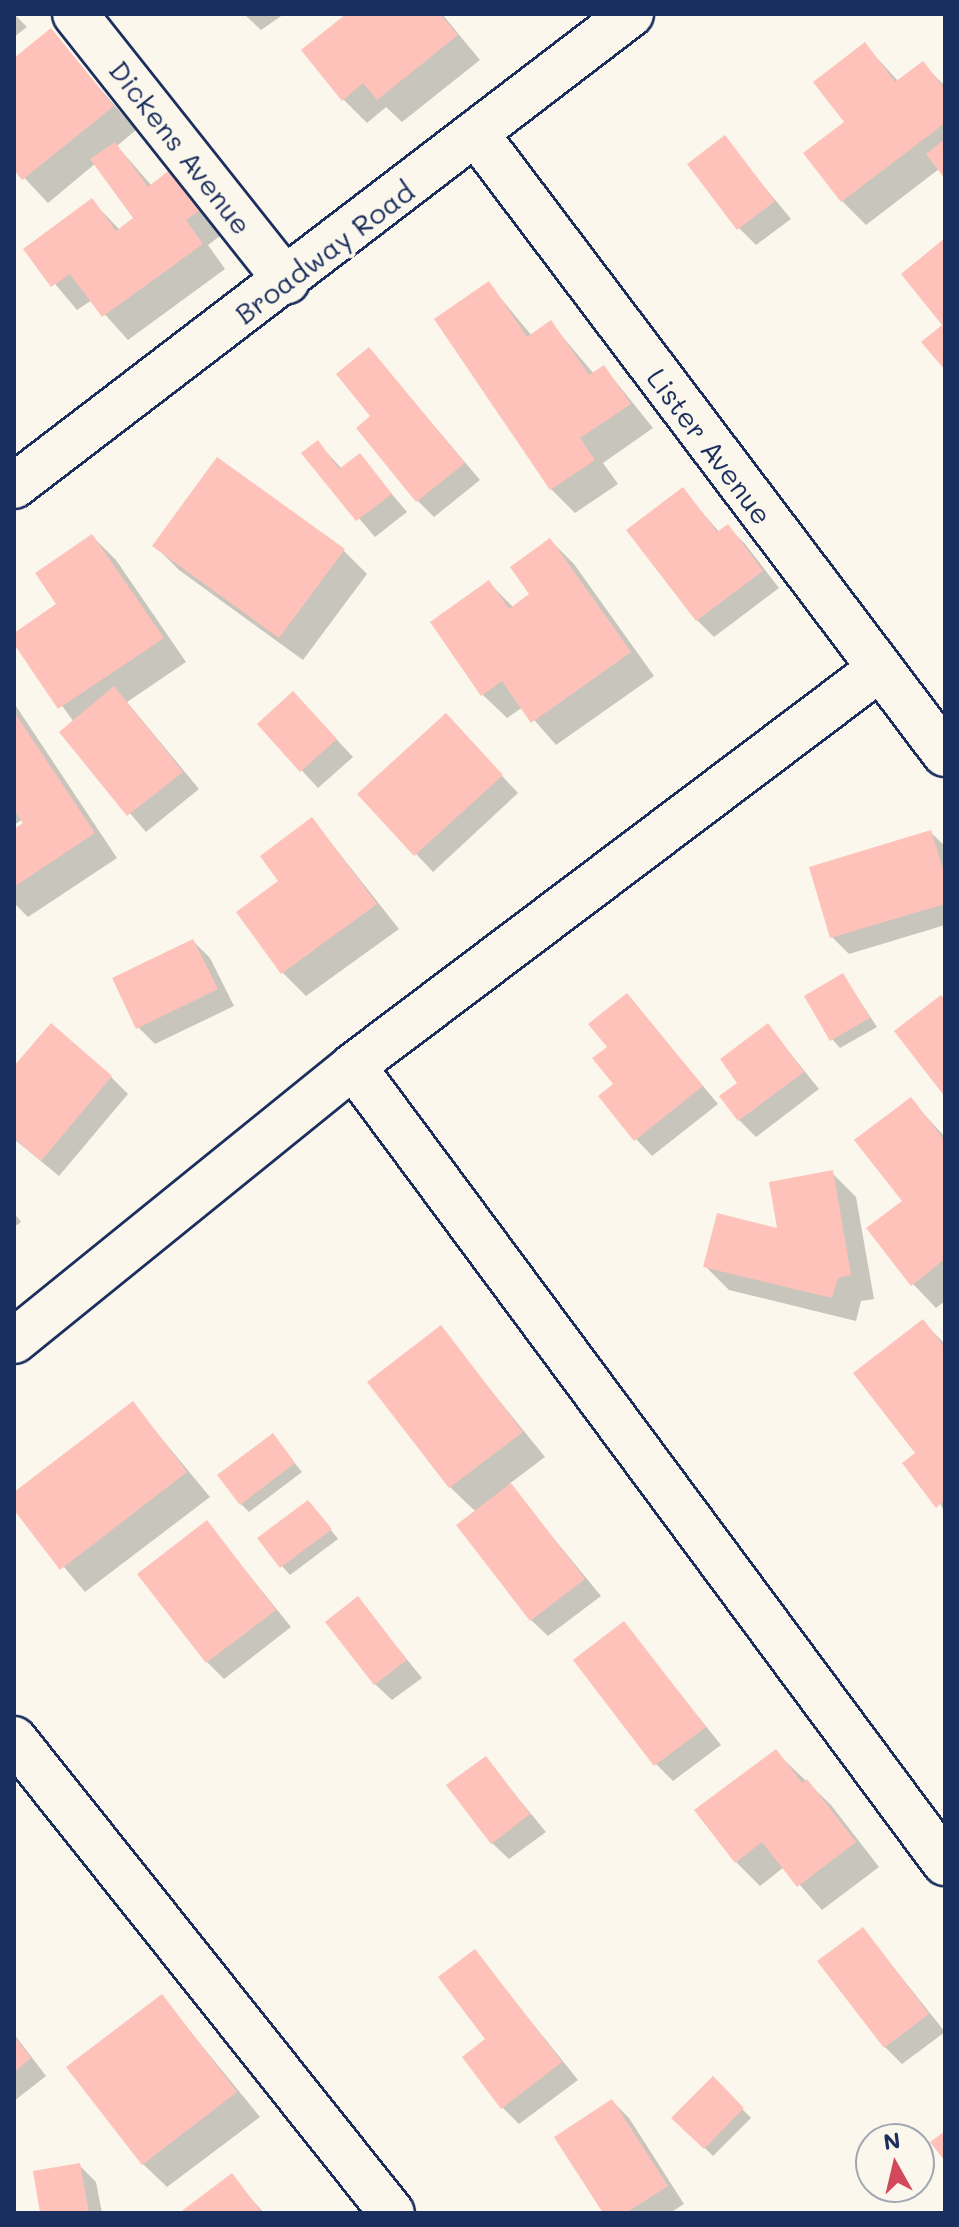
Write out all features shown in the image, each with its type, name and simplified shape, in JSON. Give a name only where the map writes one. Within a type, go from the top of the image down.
[{"type":"street","name":"Dickens Avenue","points":[[75,14],[287,281]]},
{"type":"street","name":"Broadway Road","points":[[14,486],[287,281],[631,14]]},
{"type":"street","name":"Lister Avenue","points":[[477,135],[878,670],[945,754]]},
{"type":"street","points":[[14,1341],[353,1066],[878,670]]},
{"type":"street","points":[[353,1066],[945,1863]]},
{"type":"street","points":[[14,1739],[392,2213]]},
{"type":"building","points":[[346,14],[440,14],[458,35],[377,100],[363,83],[342,101],[301,50]]},
{"type":"building","points":[[51,28],[114,106],[22,180],[14,170],[14,58]]},
{"type":"building","points":[[865,42],[895,82],[923,61],[945,89],[945,123],[841,202],[803,153],[844,122],[813,82]]},
{"type":"building","points":[[725,135],[775,201],[737,230],[687,164]]},
{"type":"building","points":[[945,139],[945,179],[926,154]]},
{"type":"building","points":[[115,142],[148,187],[172,168],[202,209],[186,220],[203,244],[102,317],[70,274],[51,287],[23,249],[92,198],[116,231],[133,218],[90,159]]},
{"type":"building","points":[[945,238],[945,370],[921,342],[942,325],[901,274]]},
{"type":"building","points":[[489,281],[527,337],[551,320],[589,375],[604,365],[631,404],[580,438],[595,460],[550,490],[434,319]]},
{"type":"building","points":[[369,347],[465,463],[416,502],[356,428],[370,416],[336,374]]},
{"type":"building","points":[[318,440],[339,469],[360,453],[392,494],[356,521],[301,453]]},
{"type":"building","points":[[217,457],[345,549],[279,638],[152,546]]},
{"type":"building","points":[[683,487],[717,532],[728,524],[763,571],[696,621],[626,530]]},
{"type":"building","points":[[92,534],[164,638],[58,709],[14,644],[14,633],[56,604],[35,573]]},
{"type":"building","points":[[550,538],[631,652],[531,723],[502,681],[481,696],[430,622],[489,580],[509,609],[529,594],[510,567]]},
{"type":"building","points":[[114,686],[183,772],[127,816],[59,732]]},
{"type":"building","points":[[293,691],[337,739],[300,772],[257,724]]},
{"type":"building","points":[[14,712],[95,833],[14,887],[14,829],[23,823],[14,810]]},
{"type":"building","points":[[446,713],[503,775],[414,856],[357,794]]},
{"type":"building","points":[[312,817],[377,904],[281,974],[236,912],[278,881],[260,856]]},
{"type":"building","points":[[931,830],[945,876],[945,904],[830,938],[809,867]]},
{"type":"building","points":[[193,939],[218,989],[136,1029],[112,978]]},
{"type":"building","points":[[843,973],[870,1018],[830,1041],[804,996]]},
{"type":"building","points":[[627,993],[703,1086],[634,1141],[598,1096],[613,1084],[592,1058],[607,1047],[588,1024]]},
{"type":"building","points":[[941,995],[945,1000],[945,1097],[894,1031]]},
{"type":"building","points":[[51,1023],[112,1076],[41,1161],[14,1138],[14,1066]]},
{"type":"building","points":[[768,1023],[804,1072],[738,1121],[719,1096],[737,1083],[720,1059]]},
{"type":"building","points":[[911,1097],[945,1141],[945,1259],[911,1286],[866,1228],[902,1201],[854,1140]]},
{"type":"building","points":[[833,1170],[851,1275],[838,1278],[832,1298],[703,1267],[717,1213],[777,1228],[769,1182]]},
{"type":"building","points":[[923,1319],[945,1348],[945,1500],[936,1508],[902,1463],[915,1453],[853,1373]]},
{"type":"building","points":[[441,1325],[523,1432],[449,1488],[367,1382]]},
{"type":"building","points":[[133,1401],[187,1472],[60,1570],[14,1510],[14,1492]]},
{"type":"building","points":[[273,1433],[295,1463],[240,1505],[217,1475]]},
{"type":"building","points":[[511,1483],[585,1579],[530,1621],[456,1525]]},
{"type":"building","points":[[308,1500],[332,1529],[280,1568],[257,1538]]},
{"type":"building","points":[[207,1520],[276,1610],[206,1663],[137,1574]]},
{"type":"building","points":[[358,1596],[407,1660],[374,1685],[325,1622]]},
{"type":"building","points":[[624,1621],[706,1727],[654,1766],[573,1660]]},
{"type":"building","points":[[776,1749],[802,1783],[807,1779],[856,1842],[797,1887],[762,1842],[735,1863],[694,1810]]},
{"type":"building","points":[[486,1756],[530,1814],[491,1844],[446,1785]]},
{"type":"building","points":[[863,1927],[929,2014],[884,2048],[817,1961]]},
{"type":"building","points":[[475,1949],[562,2062],[501,2109],[462,2057],[485,2039],[438,1977]]},
{"type":"building","points":[[162,1994],[237,2092],[142,2165],[66,2067]]},
{"type":"building","points":[[14,2036],[31,2058],[14,2072]]},
{"type":"building","points":[[713,2076],[744,2108],[704,2149],[671,2118]]},
{"type":"building","points":[[612,2099],[668,2186],[626,2213],[603,2213],[554,2137]]},
{"type":"building","points":[[945,2131],[945,2161],[935,2148],[935,2138]]},
{"type":"building","points":[[80,2163],[89,2213],[40,2213],[33,2171]]},
{"type":"building","points":[[232,2173],[262,2213],[179,2213]]}]
